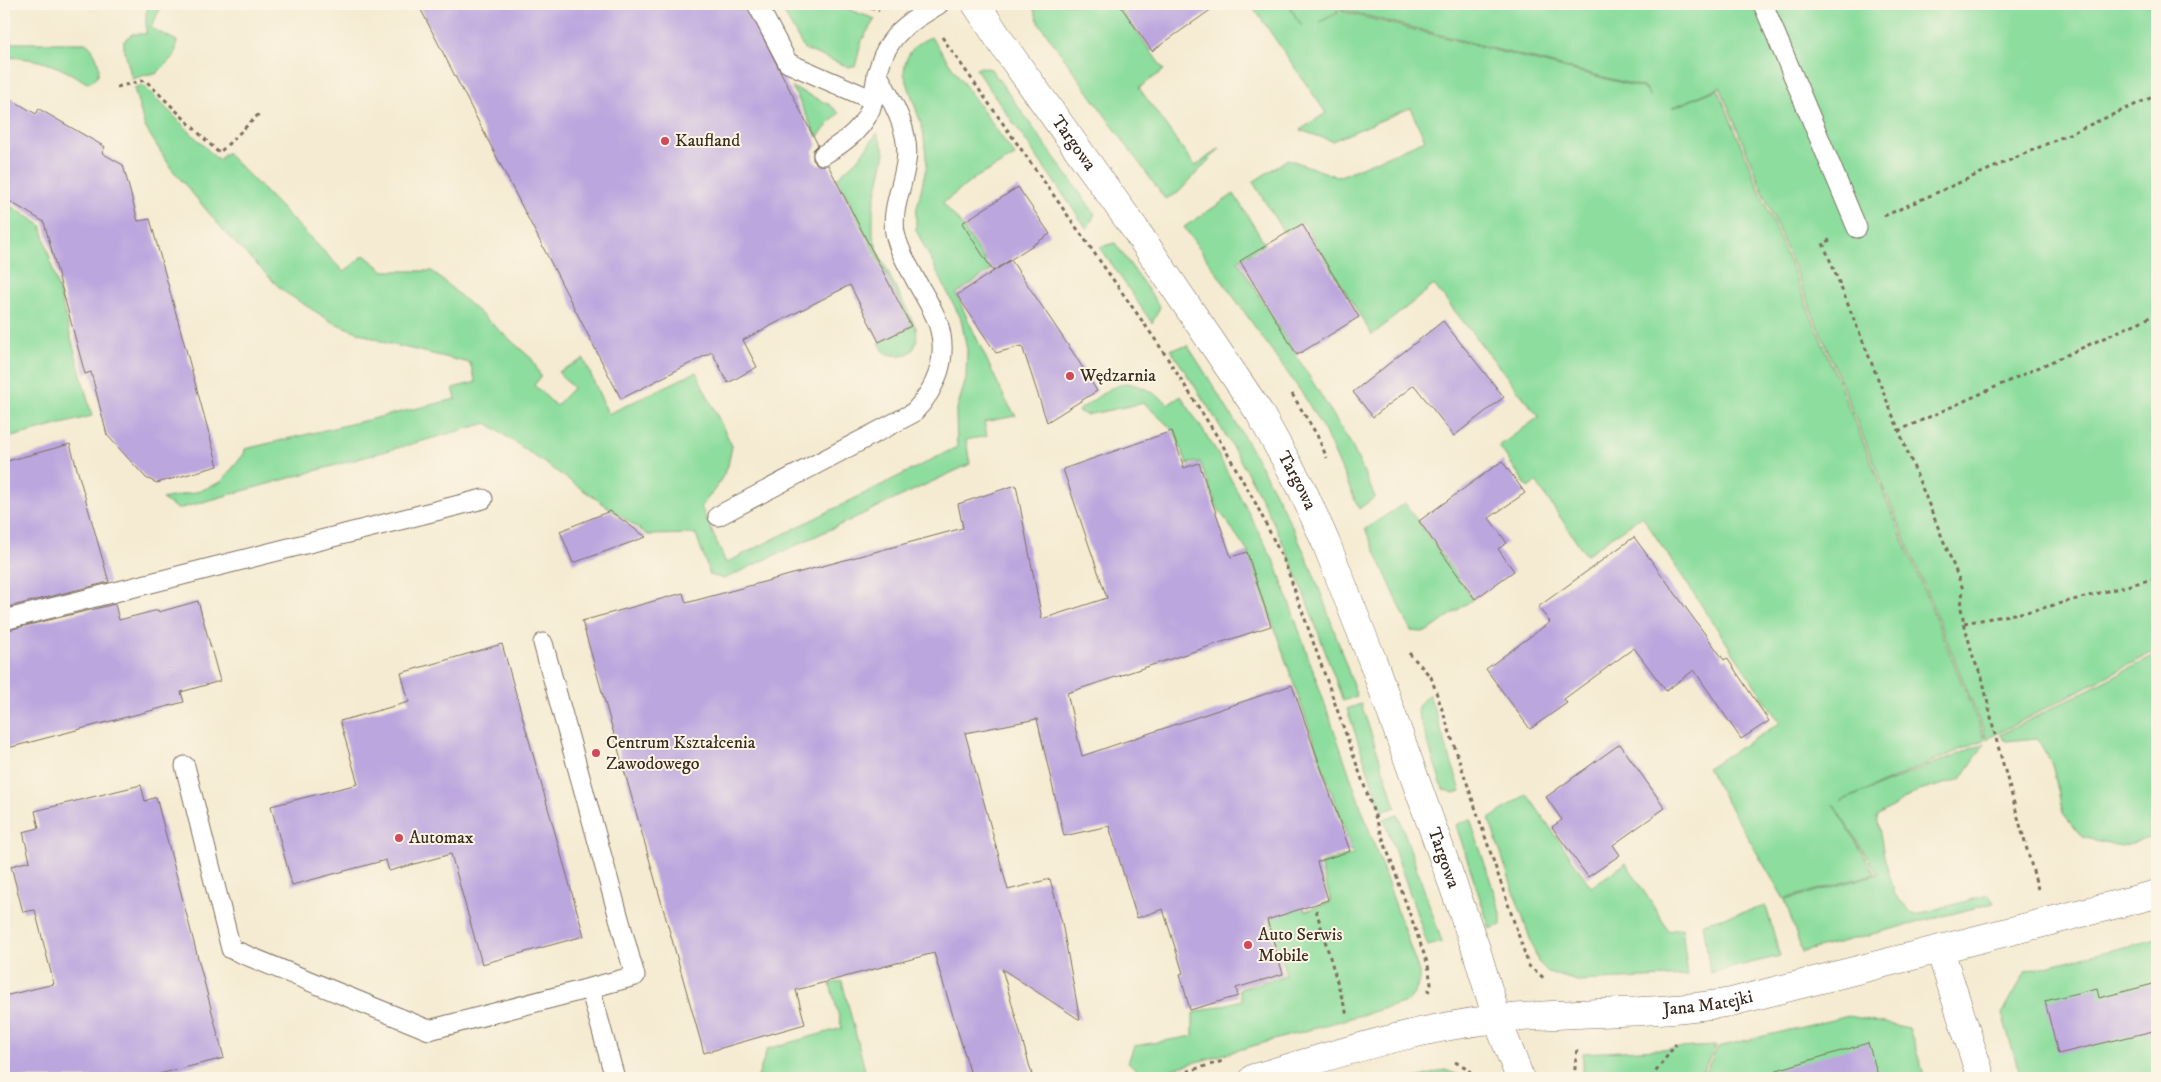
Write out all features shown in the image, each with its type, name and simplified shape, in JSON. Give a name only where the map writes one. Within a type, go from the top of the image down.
[{"type":"street","name":"Targowa","points":[[976,4],[1003,45],[1135,229],[1259,412],[1302,489],[1326,543],[1373,662],[1476,949],[1497,1019],[1520,1078]]},
{"type":"street","name":"Jana Matejki","points":[[1254,1078],[1422,1030],[1497,1019],[1693,1008],[1731,1002],[2157,894]]},
{"type":"street","points":[[1940,950],[1981,1078]]},
{"type":"lane","points":[[756,4],[788,63],[873,100]]},
{"type":"lane","points":[[823,155],[842,143],[866,118],[873,100],[877,73],[889,44],[903,27],[939,4]]},
{"type":"lane","points":[[1763,4],[1857,228]]},
{"type":"lane","points":[[718,516],[913,413],[926,399],[937,379],[942,351],[937,322],[903,255],[895,233],[895,209],[907,161],[905,139],[894,105],[877,73]]},
{"type":"lane","points":[[4,620],[483,499]]},
{"type":"lane","points":[[185,766],[231,949],[429,1030],[635,976],[543,643]]},
{"type":"lane","points":[[590,988],[615,1078]]},
{"type":"path","points":[[863,4],[879,10]]},
{"type":"path","points":[[965,71],[1157,342],[1222,444],[1277,546],[1288,572],[1428,965],[1431,984],[1426,998]]},
{"type":"path","points":[[116,87],[145,80],[219,153],[259,114]]},
{"type":"path","points":[[2040,897],[1995,736],[1982,677],[1974,660],[1964,623],[1961,608],[1963,589],[1823,243],[2157,95]]},
{"type":"path","points":[[1898,431],[2157,314]]},
{"type":"path","points":[[1964,623],[2031,611],[2157,578]]},
{"type":"path","points":[[1316,910],[1358,1049]]},
{"type":"path","points":[[1518,936],[1528,966],[1548,980]]},
{"type":"path","points":[[1651,1078],[1681,1037]]},
{"type":"path","points":[[1574,1078],[1577,1046]]},
{"type":"path","points":[[1452,1061],[1467,1068],[1475,1078]]},
{"type":"green space","points":[[150,4],[162,4],[151,28],[177,41],[175,55],[156,74],[148,74],[132,79],[124,41],[132,34],[146,34],[146,13]]},
{"type":"green space","points":[[779,4],[834,4],[875,19],[862,40],[855,67],[849,67],[804,49]]},
{"type":"green space","points":[[1032,4],[1117,4],[1164,70],[1139,88],[1195,166],[1220,148],[1178,193],[1165,199],[1039,23]]},
{"type":"green space","points":[[1251,4],[1287,4],[1302,26],[1288,4],[2157,4],[2157,650],[1987,739],[1720,87],[1672,108],[1718,89],[1985,739],[1841,801],[1985,743],[1961,779],[1916,792],[1877,816],[1884,856],[1895,895],[1914,915],[1989,895],[1994,903],[1802,952],[1785,900],[1878,874],[1833,804],[1875,874],[1784,899],[1707,768],[1780,723],[1642,516],[1586,555],[1536,482],[1528,488],[1499,446],[1539,417],[1434,285],[1372,335],[1303,222],[1284,233],[1253,182],[1288,159],[1338,177],[1425,140],[1410,108],[1332,141],[1300,130],[1326,113]],"holes":[[[1340,9],[1646,88],[1650,97],[1646,89],[1341,11],[1319,23]]]},
{"type":"green space","points":[[931,37],[1015,156],[975,178],[943,203],[960,223],[991,270],[956,294],[1006,401],[1016,416],[984,422],[987,436],[966,440],[970,464],[724,579],[710,575],[696,534],[648,535],[487,423],[178,509],[162,499],[200,491],[221,482],[244,454],[245,449],[456,399],[453,388],[476,382],[470,363],[386,343],[332,322],[283,291],[230,238],[171,168],[145,127],[134,88],[143,85],[218,160],[227,153],[344,272],[364,255],[384,271],[432,271],[532,359],[541,377],[534,385],[556,406],[573,388],[558,372],[584,359],[608,414],[696,372],[732,446],[728,466],[718,485],[701,507],[726,563],[957,447],[956,412],[966,379],[967,350],[961,319],[916,230],[916,212],[927,164],[923,130],[904,73],[908,55],[915,46]]},
{"type":"green space","points":[[4,43],[86,43],[94,52],[99,71],[93,81],[87,83],[67,71],[48,64],[28,59],[4,57]]},
{"type":"green space","points":[[981,67],[991,69],[1095,214],[1087,229],[976,69]]},
{"type":"green space","points":[[792,87],[830,105],[839,113],[817,137]]},
{"type":"green space","points":[[877,133],[885,153],[873,208],[873,235],[879,254],[916,328],[917,336],[914,348],[906,354],[900,355],[885,353],[879,343],[912,326],[837,178],[860,157]]},
{"type":"green space","points":[[1234,194],[1265,244],[1238,261],[1351,444],[1375,497],[1359,509],[1325,432],[1304,396],[1184,227]]},
{"type":"green space","points":[[4,202],[41,225],[92,416],[4,439]]},
{"type":"green space","points":[[1115,243],[1160,307],[1152,323],[1100,247]]},
{"type":"green space","points":[[1188,346],[1220,397],[1279,500],[1305,554],[1319,589],[1357,696],[1343,701],[1303,592],[1276,528],[1226,437],[1170,349]]},
{"type":"green space","points":[[1126,383],[1149,390],[1169,404],[1181,396],[1215,449],[1276,565],[1419,972],[1417,988],[1407,1002],[1144,1077],[1128,1062],[1134,1046],[1193,1036],[1193,1013],[1242,1000],[1239,989],[1286,975],[1260,883],[1292,872],[1305,911],[1331,902],[1320,864],[1353,854],[1248,552],[1217,507],[1200,462],[1187,464],[1174,431],[1144,403],[1086,415],[1078,411],[1109,389]]},
{"type":"green space","points":[[1405,503],[1473,599],[1430,630],[1422,632],[1411,631],[1365,529]]},
{"type":"green space","points":[[2157,654],[2157,836],[2121,846],[2082,837],[2063,813],[2052,764],[2037,738],[2006,741],[2000,735]]},
{"type":"green space","points":[[1429,694],[1461,791],[1454,793],[1443,789],[1417,710],[1420,703]]},
{"type":"green space","points":[[1361,704],[1396,807],[1382,812],[1347,709]]},
{"type":"green space","points":[[1527,794],[1591,887],[1626,863],[1669,931],[1682,928],[1688,976],[1577,981],[1548,972],[1538,962],[1489,819]]},
{"type":"green space","points":[[1398,814],[1442,942],[1428,946],[1384,819]]},
{"type":"green space","points":[[1470,819],[1501,913],[1501,925],[1490,929],[1456,825]]},
{"type":"green space","points":[[1766,906],[1780,956],[1710,973],[1703,923]]},
{"type":"green space","points":[[2157,939],[2157,1078],[2021,1078],[2002,1014],[2026,971]]},
{"type":"green space","points":[[842,981],[867,1078],[756,1078],[758,1077],[767,1049],[842,1028],[830,984]]},
{"type":"green space","points":[[1849,1016],[1909,1028],[1925,1078],[1702,1078],[1718,1047]]},
{"type":"green space","points":[[1716,1046],[1699,1078],[1583,1078],[1583,1053]]},
{"type":"green space","points":[[1445,1070],[1459,1075],[1460,1078],[1416,1078]]},
{"type":"building","points":[[418,4],[746,4],[818,145],[813,150],[813,160],[818,165],[828,165],[911,326],[879,342],[850,285],[743,340],[757,367],[728,383],[712,352],[621,399]]},
{"type":"building","points":[[1119,4],[1219,4],[1152,51]]},
{"type":"building","points":[[4,95],[36,114],[39,109],[105,147],[102,153],[123,165],[138,221],[150,219],[218,466],[157,483],[146,478],[107,435],[91,372],[85,374],[44,222],[4,198]]},
{"type":"building","points":[[1018,187],[1050,234],[993,271],[962,223]]},
{"type":"building","points":[[1302,224],[1359,317],[1297,355],[1240,261]]},
{"type":"building","points":[[1011,260],[1097,391],[1047,422],[1022,346],[996,353],[957,295]]},
{"type":"building","points":[[1443,321],[1504,397],[1454,436],[1414,385],[1373,417],[1353,392]]},
{"type":"building","points":[[1172,431],[1184,468],[1199,463],[1231,557],[1247,552],[1271,626],[1067,693],[1082,756],[1292,685],[1350,851],[1317,862],[1328,900],[1267,920],[1283,974],[1236,988],[1238,996],[1190,1010],[1180,974],[1183,973],[1163,909],[1137,918],[1109,826],[1064,836],[1037,719],[965,733],[1008,890],[1050,879],[1062,923],[1080,1020],[1002,969],[1033,1078],[972,1078],[934,953],[796,990],[805,1024],[704,1053],[582,621],[683,593],[686,603],[963,528],[958,504],[1016,485],[1042,619],[1107,598],[1063,469]]},
{"type":"building","points":[[70,444],[109,582],[4,608],[4,462]]},
{"type":"building","points":[[1502,461],[1525,493],[1489,518],[1507,543],[1498,549],[1514,571],[1475,599],[1419,521]]},
{"type":"building","points":[[610,511],[646,537],[573,563],[560,531]]},
{"type":"building","points":[[1634,537],[1724,660],[1727,658],[1769,721],[1741,739],[1694,670],[1666,691],[1634,648],[1564,699],[1567,703],[1530,729],[1486,669],[1550,622],[1538,607]]},
{"type":"building","points":[[198,601],[220,681],[181,692],[184,702],[4,749],[4,631],[115,604],[119,620],[158,610],[159,612]]},
{"type":"building","points":[[502,644],[584,936],[482,964],[451,854],[389,871],[386,860],[292,885],[271,806],[358,784],[340,721],[409,702],[401,673]]},
{"type":"building","points":[[1620,744],[1665,808],[1613,845],[1620,855],[1588,877],[1552,827],[1562,820],[1546,797]]},
{"type":"building","points":[[141,785],[145,801],[156,797],[224,1058],[143,1078],[4,1078],[4,996],[54,984],[35,910],[23,912],[11,866],[30,861],[23,832],[39,828],[35,811]]},
{"type":"building","points":[[2157,983],[2157,1030],[2058,1054],[2045,1001],[2097,988],[2099,998]]},
{"type":"building","points":[[1868,1043],[1879,1078],[1779,1078],[1777,1070]]},
{"type":"place","name":"Kaufland","points":[[665,141]]},
{"type":"place","name":"Wędzarnia","points":[[1070,376]]},
{"type":"place","name":"Centrum Kształcenia Zawodowego","points":[[596,753]]},
{"type":"place","name":"Automax","points":[[399,838]]},
{"type":"place","name":"Auto Serwis Mobile","points":[[1248,945]]}]
